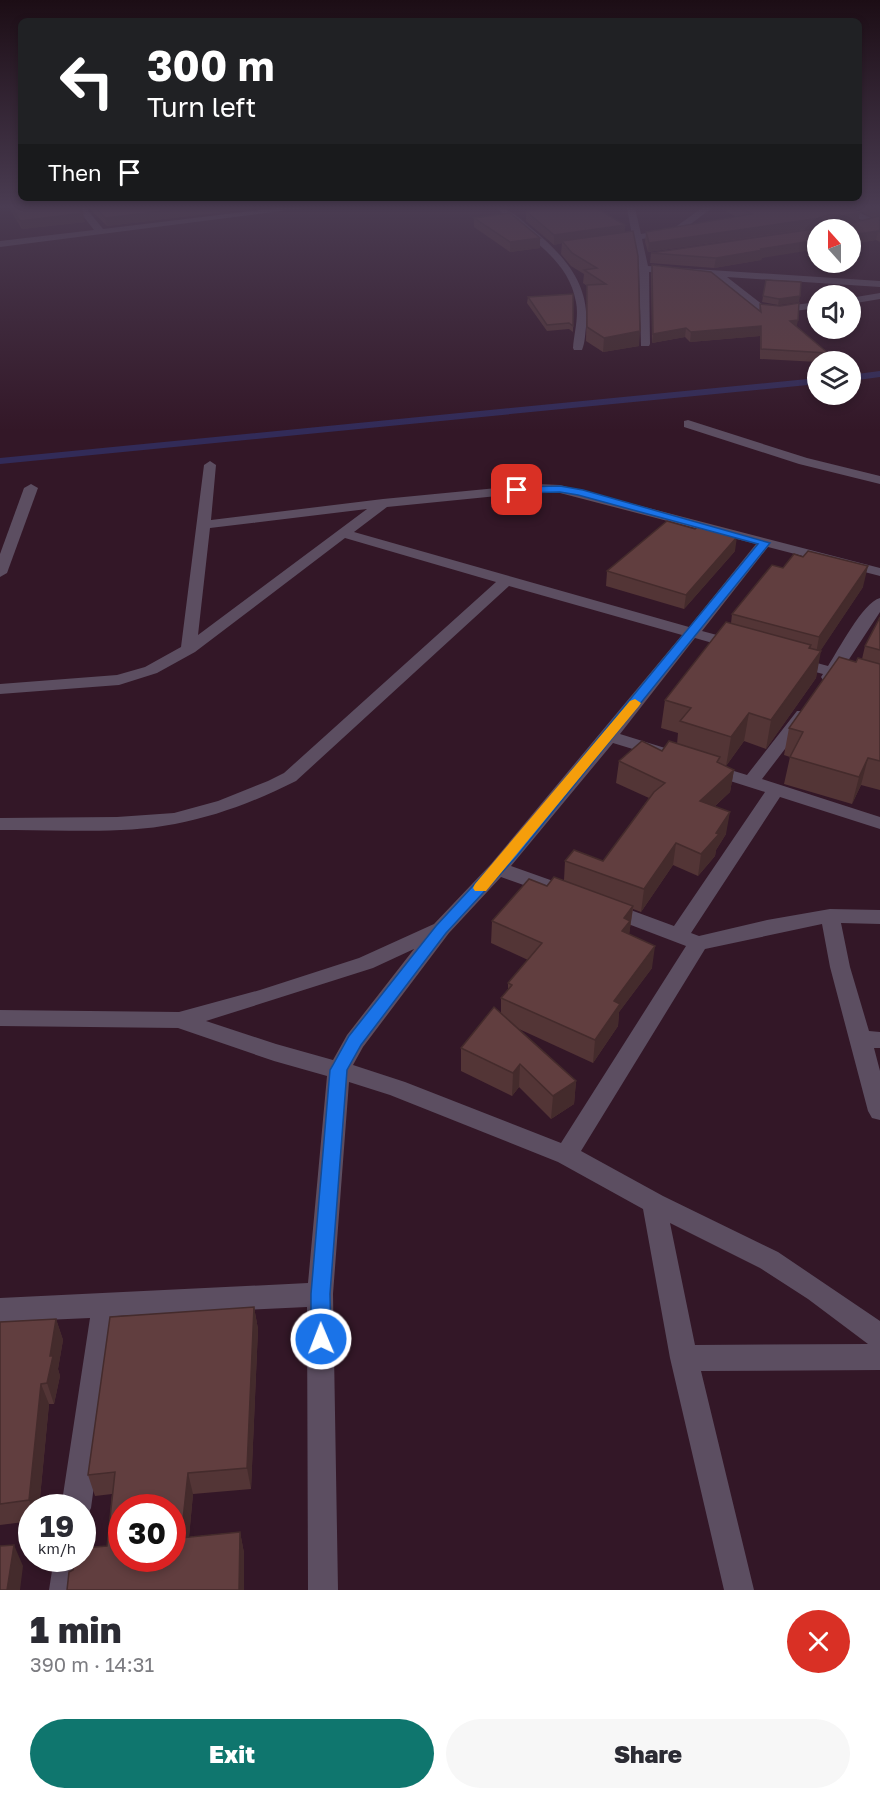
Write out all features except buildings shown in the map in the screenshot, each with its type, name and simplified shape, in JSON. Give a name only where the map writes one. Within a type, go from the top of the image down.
[{"type":"street","points":[[574,282],[582,303],[578,348]]},
{"type":"street","points":[[645,344],[646,282]]},
{"type":"street","points":[[727,282],[760,308],[768,310],[807,306]]},
{"type":"street","points":[[851,282],[880,284]]},
{"type":"street","points":[[861,299],[880,296]]},
{"type":"street","points":[[688,424],[803,461],[880,480]]},
{"type":"street","points":[[189,649],[210,465]]},
{"type":"street","points":[[0,573],[31,488]]},
{"type":"street","points":[[203,525],[383,503],[537,488],[560,489],[880,572]]},
{"type":"street","points":[[0,689],[119,680],[151,670],[189,649],[383,503]]},
{"type":"street","points":[[343,533],[756,651]]},
{"type":"street","points":[[323,1590],[320,1294],[339,1070],[355,1041],[441,929],[498,869],[609,736],[764,543]]},
{"type":"street","points":[[0,824],[156,821],[203,812],[252,797],[290,777],[506,581]]},
{"type":"street","points":[[751,782],[815,697],[863,623],[880,602]]},
{"type":"street","points":[[778,657],[880,686]]},
{"type":"street","points":[[609,736],[675,757]]},
{"type":"street","points":[[696,764],[880,823]]},
{"type":"street","points":[[566,1155],[688,939],[776,790]]},
{"type":"street","points":[[498,869],[562,892]]},
{"type":"street","points":[[594,904],[688,939],[830,916],[880,917]]},
{"type":"street","points":[[830,916],[840,967],[870,1040],[880,1111]]},
{"type":"street","points":[[0,1018],[179,1020],[262,997],[366,963],[441,929]]},
{"type":"street","points":[[179,1020],[397,1088],[566,1155],[654,1203],[769,1260],[817,1291],[880,1337]]},
{"type":"street","points":[[654,1203],[684,1358],[738,1590]]},
{"type":"street","points":[[0,1310],[320,1294]]},
{"type":"street","points":[[78,1494],[105,1305]]},
{"type":"street","points":[[684,1358],[880,1356]]},
{"type":"street","points":[[64,1590],[67,1572]]},
{"type":"waterway","points":[[861,377],[880,374]]},
{"type":"waterway","points":[[0,461],[807,382]]},
{"type":"slow traffic","points":[[480,888],[635,703]]},
{"type":"route","points":[[321,1339],[320,1294],[339,1070],[355,1041],[441,929],[498,869],[609,736],[764,543],[579,492],[537,488],[517,490]]}]
